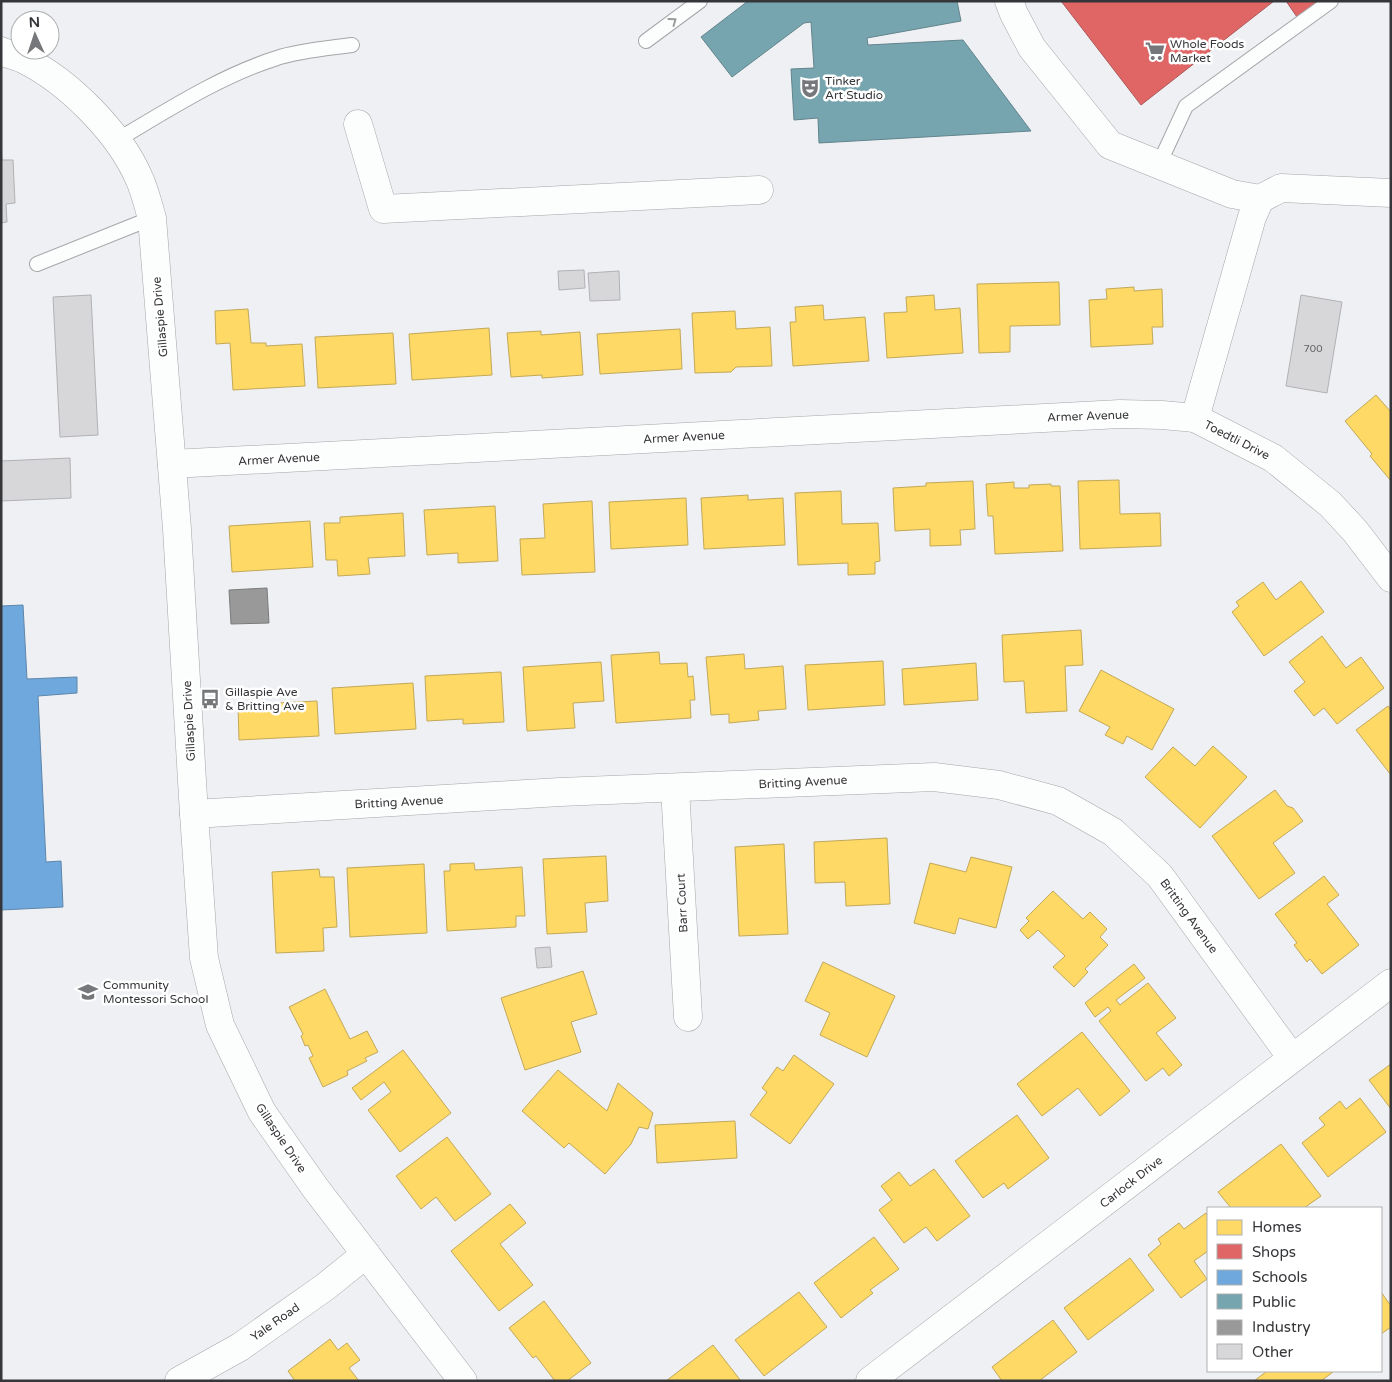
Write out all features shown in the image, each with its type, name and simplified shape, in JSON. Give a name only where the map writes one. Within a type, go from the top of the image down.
[{"type":"street","points":[[1009,1],[1032,48],[1110,145],[1232,194],[1391,193]]},
{"type":"street","name":"Gillaspie Drive","points":[[1,51],[23,59],[64,84],[107,127],[139,177],[152,218],[172,464],[204,958],[220,1025],[262,1112],[316,1189],[463,1381]]},
{"type":"street","points":[[358,124],[383,210],[759,190]]},
{"type":"street","name":"Toedtli Drive","points":[[1271,193],[1252,217],[1195,418],[1273,458],[1330,504],[1355,531],[1391,578]]},
{"type":"street","name":"Armer Avenue","points":[[172,464],[1120,414],[1195,418]]},
{"type":"street","name":"Britting Avenue","points":[[194,814],[560,792],[934,777],[1000,785],[1058,801],[1113,832],[1160,876],[1292,1058]]},
{"type":"street","name":"Barr Court","points":[[675,788],[688,1017]]},
{"type":"street","name":"Carlock Drive","points":[[870,1381],[1391,983]]},
{"type":"street","name":"Yale Road","points":[[179,1381],[240,1347],[325,1287],[366,1254]]},
{"type":"lane","points":[[646,40],[700,1]]},
{"type":"lane","points":[[1158,164],[1186,106],[1331,1]]},
{"type":"lane","points":[[117,140],[188,98],[241,71],[278,57],[352,45]]},
{"type":"lane","points":[[37,264],[152,218]]},
{"type":"building: Homes","points":[[1059,282],[1060,325],[1010,326],[1010,352],[979,353],[977,284]]},
{"type":"building: Homes","points":[[1134,287],[1134,291],[1162,289],[1163,327],[1152,327],[1153,344],[1091,347],[1089,300],[1107,299],[1106,289]]},
{"type":"building: Homes","points":[[934,295],[935,310],[960,308],[963,353],[887,358],[884,313],[907,312],[906,297]]},
{"type":"building: Homes","points":[[823,305],[824,320],[865,317],[869,361],[793,366],[790,322],[796,322],[795,307]]},
{"type":"building: Homes","points":[[248,309],[251,343],[266,343],[266,346],[302,344],[305,386],[233,390],[230,343],[216,344],[215,311]]},
{"type":"building: Homes","points":[[735,311],[736,329],[770,327],[772,366],[736,367],[731,372],[695,373],[692,313]]},
{"type":"building: Homes","points":[[489,328],[492,375],[412,380],[409,334]]},
{"type":"building: Homes","points":[[680,329],[682,369],[600,374],[597,334]]},
{"type":"building: Homes","points":[[541,331],[541,335],[580,332],[583,375],[542,378],[542,375],[511,377],[507,333]]},
{"type":"building: Homes","points":[[393,333],[396,384],[318,388],[315,337]]},
{"type":"building: Homes","points":[[1376,395],[1391,412],[1391,481],[1345,421]]},
{"type":"building: Homes","points":[[1119,480],[1120,514],[1160,513],[1161,546],[1080,549],[1078,481]]},
{"type":"building: Homes","points":[[973,481],[975,529],[960,530],[961,545],[930,546],[930,529],[895,531],[893,488],[926,486],[926,483]]},
{"type":"building: Homes","points":[[1014,482],[1014,488],[1029,488],[1029,485],[1051,484],[1051,486],[1060,486],[1063,551],[995,554],[993,516],[988,516],[986,484]]},
{"type":"building: Homes","points":[[841,491],[842,524],[878,523],[880,561],[875,562],[875,574],[848,575],[848,563],[798,565],[795,493]]},
{"type":"building: Homes","points":[[748,495],[748,500],[783,498],[785,545],[704,549],[701,498]]},
{"type":"building: Homes","points":[[686,498],[688,545],[611,549],[609,502]]},
{"type":"building: Homes","points":[[592,501],[595,572],[522,575],[520,539],[545,538],[543,504]]},
{"type":"building: Homes","points":[[495,506],[498,561],[458,563],[458,553],[427,555],[424,510]]},
{"type":"building: Homes","points":[[403,513],[405,556],[368,558],[370,574],[338,576],[337,560],[326,560],[324,523],[340,523],[340,517]]},
{"type":"building: Homes","points":[[310,521],[313,567],[232,572],[229,526]]},
{"type":"building: Homes","points":[[1301,581],[1324,612],[1264,656],[1232,612],[1239,606],[1236,602],[1263,582],[1276,600]]},
{"type":"building: Homes","points":[[1081,630],[1083,665],[1065,666],[1067,711],[1026,713],[1024,681],[1004,682],[1002,635]]},
{"type":"building: Homes","points":[[1322,636],[1346,668],[1361,657],[1384,688],[1337,724],[1324,708],[1314,716],[1294,691],[1305,682],[1289,662]]},
{"type":"building: Homes","points":[[659,652],[660,664],[687,663],[688,677],[693,676],[695,700],[690,700],[691,718],[616,723],[611,655]]},
{"type":"building: Homes","points":[[744,654],[745,669],[783,666],[786,709],[758,711],[759,720],[729,723],[729,714],[711,715],[706,657]]},
{"type":"building: Homes","points":[[883,661],[885,705],[808,710],[805,665]]},
{"type":"building: Homes","points":[[601,662],[604,701],[573,703],[575,728],[527,731],[523,667]]},
{"type":"building: Homes","points":[[976,663],[978,700],[904,705],[902,669]]},
{"type":"building: Homes","points":[[1101,670],[1174,709],[1152,750],[1127,736],[1123,744],[1105,735],[1110,727],[1079,711]]},
{"type":"building: Homes","points":[[501,672],[504,722],[463,724],[463,719],[427,721],[425,676]]},
{"type":"building: Homes","points":[[413,683],[416,729],[335,734],[332,688]]},
{"type":"building: Homes","points":[[317,701],[319,736],[239,740],[238,705]]},
{"type":"building: Homes","points":[[1388,706],[1391,710],[1391,775],[1356,730]]},
{"type":"building: Homes","points":[[1213,746],[1247,777],[1200,828],[1145,777],[1173,747],[1195,766]]},
{"type":"building: Homes","points":[[1275,790],[1287,806],[1293,808],[1303,821],[1273,843],[1295,873],[1259,899],[1212,836]]},
{"type":"building: Homes","points":[[887,838],[890,904],[846,906],[845,882],[815,883],[814,842]]},
{"type":"building: Homes","points":[[784,844],[788,934],[739,936],[735,847]]},
{"type":"building: Homes","points":[[606,856],[608,901],[585,903],[587,932],[547,934],[543,859]]},
{"type":"building: Homes","points":[[971,857],[1012,867],[996,928],[959,918],[955,934],[914,923],[930,863],[966,872]]},
{"type":"building: Homes","points":[[474,863],[475,870],[522,867],[525,916],[516,916],[516,927],[447,931],[444,871],[450,871],[450,864]]},
{"type":"building: Homes","points":[[424,864],[427,933],[350,937],[347,868]]},
{"type":"building: Homes","points":[[319,869],[320,877],[334,877],[337,927],[323,928],[324,951],[276,953],[272,872]]},
{"type":"building: Homes","points":[[1324,876],[1339,895],[1327,904],[1359,945],[1322,974],[1310,959],[1307,962],[1294,945],[1297,943],[1275,914]]},
{"type":"building: Homes","points":[[1053,891],[1083,919],[1090,912],[1107,929],[1100,937],[1108,945],[1085,969],[1088,972],[1074,987],[1053,967],[1065,956],[1038,930],[1028,939],[1020,930],[1029,921],[1026,918]]},
{"type":"building: Homes","points":[[823,962],[895,996],[867,1057],[820,1035],[830,1013],[805,1001]]},
{"type":"building: Homes","points":[[1134,964],[1145,978],[1116,1000],[1120,1005],[1148,983],[1176,1018],[1156,1033],[1182,1065],[1169,1076],[1163,1068],[1146,1081],[1099,1021],[1111,1011],[1108,1007],[1095,1017],[1085,1003]]},
{"type":"building: Homes","points":[[583,971],[597,1014],[571,1022],[581,1052],[525,1070],[501,998]]},
{"type":"building: Homes","points":[[325,989],[350,1039],[367,1031],[378,1052],[365,1058],[367,1061],[347,1071],[348,1075],[323,1087],[309,1058],[313,1056],[308,1045],[305,1046],[301,1036],[303,1034],[289,1007]]},
{"type":"building: Homes","points":[[1082,1032],[1130,1091],[1100,1116],[1078,1088],[1042,1116],[1017,1084]]},
{"type":"building: Homes","points":[[403,1050],[451,1113],[400,1152],[368,1110],[391,1092],[384,1082],[361,1100],[352,1088]]},
{"type":"building: Homes","points":[[794,1055],[834,1084],[790,1144],[750,1115],[767,1092],[762,1088],[777,1067],[783,1071]]},
{"type":"building: Homes","points":[[1391,1064],[1391,1109],[1369,1080]]},
{"type":"building: Homes","points":[[558,1070],[607,1111],[618,1083],[653,1113],[648,1129],[639,1127],[631,1144],[605,1174],[569,1143],[564,1148],[522,1111]]},
{"type":"building: Homes","points":[[1360,1098],[1386,1132],[1328,1177],[1302,1143],[1325,1125],[1319,1118],[1340,1101],[1346,1109]]},
{"type":"building: Homes","points":[[1017,1115],[1049,1158],[1008,1189],[1004,1183],[983,1198],[955,1161]]},
{"type":"building: Homes","points":[[735,1121],[737,1158],[657,1163],[655,1125]]},
{"type":"building: Homes","points":[[447,1137],[491,1194],[455,1221],[436,1197],[421,1209],[396,1176]]},
{"type":"building: Homes","points":[[1281,1144],[1321,1196],[1305,1207],[1230,1207],[1218,1192]]},
{"type":"building: Homes","points":[[934,1169],[970,1216],[937,1241],[926,1227],[904,1243],[879,1210],[892,1200],[881,1186],[899,1172],[910,1186]]},
{"type":"building: Homes","points":[[510,1204],[526,1223],[500,1244],[533,1285],[499,1311],[451,1251]]},
{"type":"building: Homes","points":[[1206,1213],[1207,1252],[1194,1261],[1207,1279],[1181,1298],[1148,1255],[1161,1244],[1158,1239],[1179,1223],[1184,1229]]},
{"type":"building: Homes","points":[[874,1237],[899,1269],[870,1290],[873,1293],[841,1318],[814,1283]]},
{"type":"building: Homes","points":[[1130,1258],[1154,1290],[1088,1340],[1064,1308]]},
{"type":"building: Homes","points":[[799,1292],[827,1327],[764,1376],[735,1340]]},
{"type":"building: Homes","points":[[1382,1293],[1391,1306],[1391,1327],[1382,1333]]},
{"type":"building: Homes","points":[[544,1301],[591,1363],[567,1381],[555,1381],[536,1356],[533,1358],[509,1328]]},
{"type":"building: Homes","points":[[1053,1320],[1077,1352],[1039,1381],[1002,1381],[992,1367]]},
{"type":"building: Homes","points":[[330,1339],[338,1350],[347,1343],[360,1360],[349,1368],[359,1381],[295,1381],[288,1371]]},
{"type":"building: Homes","points":[[713,1345],[741,1381],[666,1381]]},
{"type":"building: Homes","points":[[1266,1372],[1333,1372],[1321,1381],[1254,1381]]},
{"type":"building: Shops","name":"Whole Foods Market","points":[[1061,1],[1274,1],[1141,105]]},
{"type":"building: Shops","points":[[1286,1],[1318,1],[1297,17]]},
{"type":"building: Schools","points":[[23,605],[27,679],[77,677],[77,693],[38,696],[46,862],[61,861],[63,907],[1,910],[1,606]]},
{"type":"building: Public","points":[[748,1],[957,1],[961,21],[867,38],[868,45],[963,40],[1031,131],[819,143],[818,118],[794,120],[791,69],[814,68],[811,22],[804,23],[732,77],[701,37]]},
{"type":"building: Industry","points":[[267,588],[269,623],[231,624],[229,590]]},
{"type":"building: Other","points":[[1,148],[2,160],[13,160],[15,203],[6,204],[7,222],[1,223]]},
{"type":"building: Other","points":[[584,270],[585,288],[559,290],[558,271]]},
{"type":"building: Other","points":[[619,271],[620,300],[590,301],[588,273]]},
{"type":"building: Other","points":[[91,295],[98,435],[60,437],[53,297]]},
{"type":"building: Other","points":[[1301,295],[1342,302],[1327,393],[1286,386]]},
{"type":"building: Other","points":[[70,458],[71,498],[1,501],[1,461]]},
{"type":"building: Other","points":[[550,947],[552,967],[537,968],[535,948]]},
{"type":"place","name":"Whole Foods Market","points":[[1155,51]]},
{"type":"place","name":"Tinker Art Studio","points":[[810,88]]},
{"type":"place","name":"Gillaspie Ave & Britting Ave","points":[[210,699]]},
{"type":"place","name":"Community Montessori School","points":[[88,992]]}]
